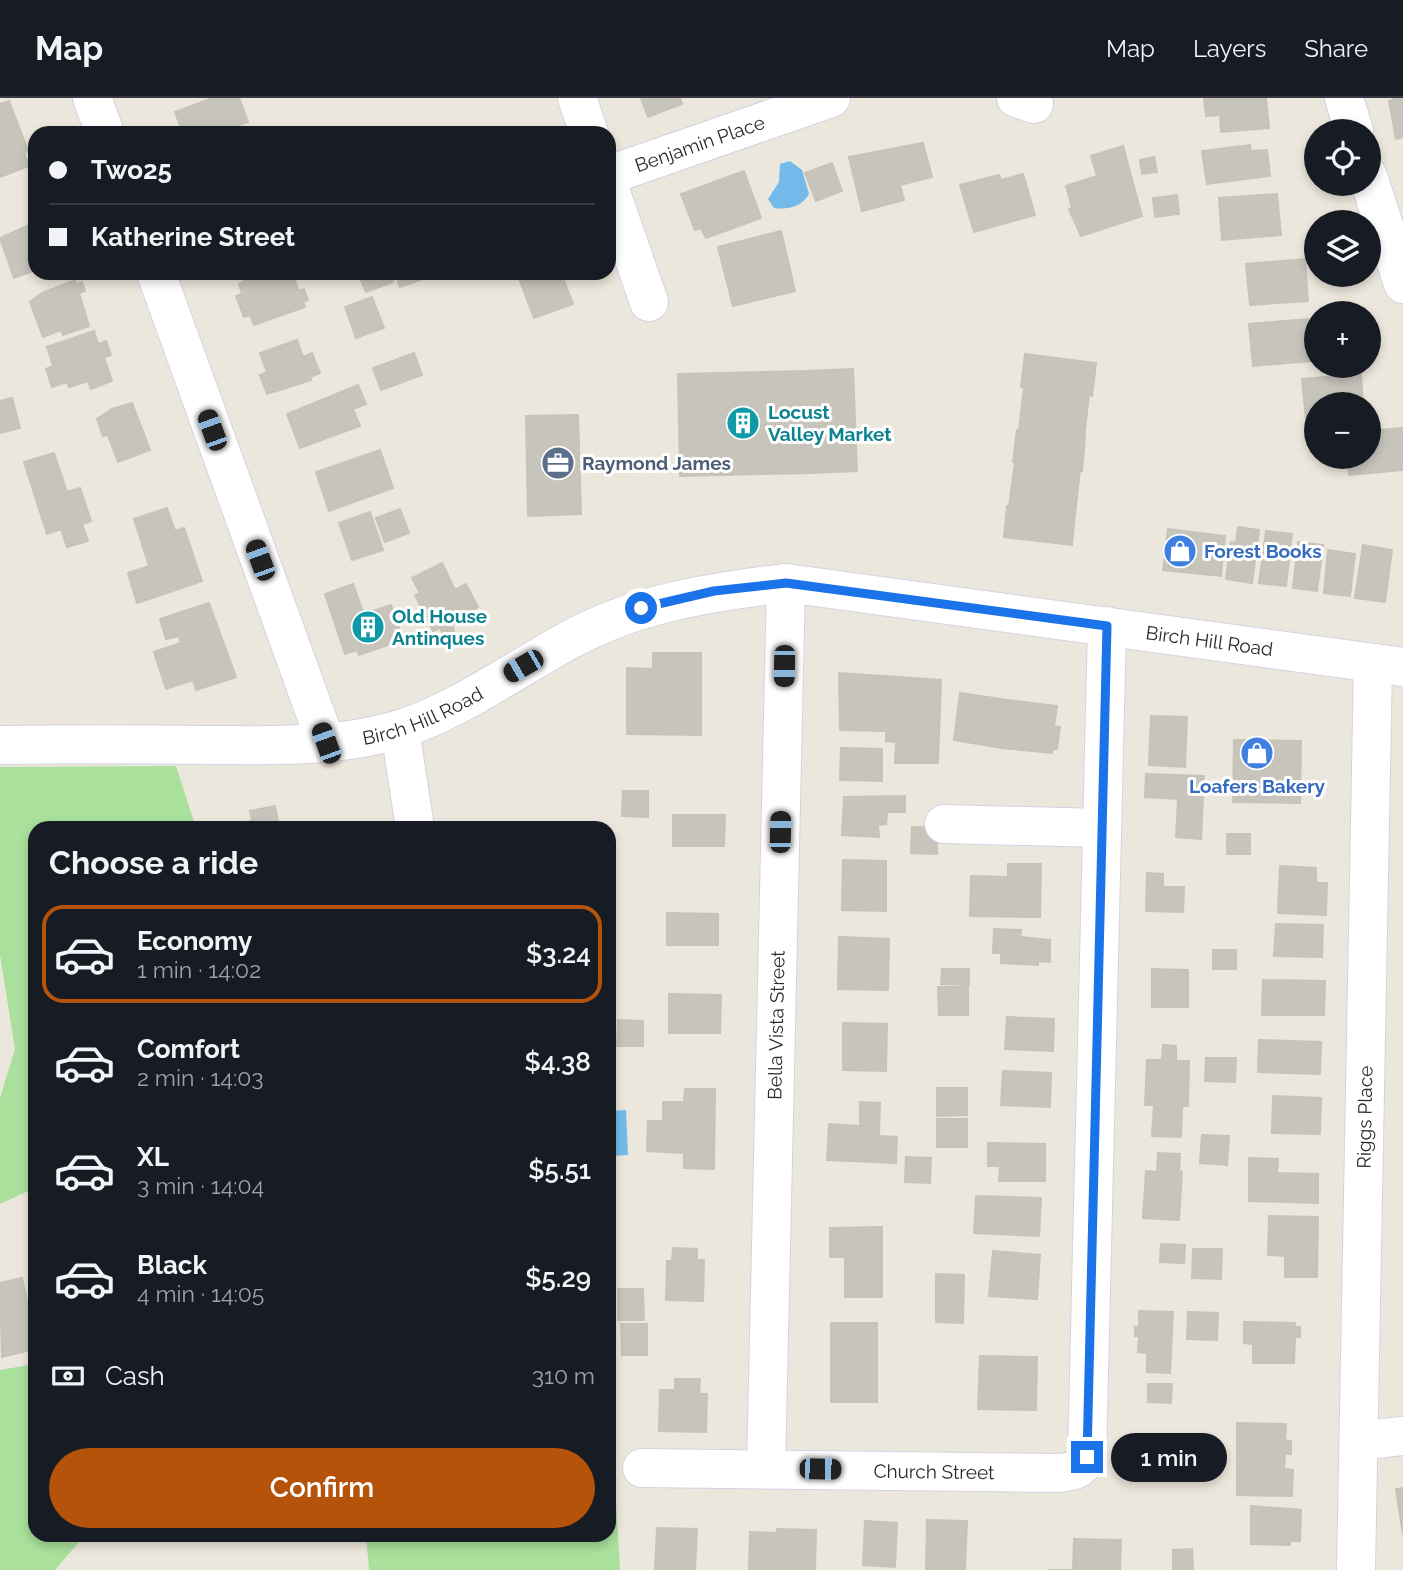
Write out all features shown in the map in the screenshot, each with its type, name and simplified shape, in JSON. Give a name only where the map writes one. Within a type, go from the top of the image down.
[{"type":"street","points":[[92,98],[102,126]]},
{"type":"street","points":[[576,98],[586,126]]},
{"type":"street","name":"Benjamin Place","points":[[616,173],[831,98]]},
{"type":"street","points":[[1344,98],[1350,119]]},
{"type":"street","points":[[1374,196],[1403,284]]},
{"type":"street","points":[[616,207],[649,302]]},
{"type":"street","points":[[159,280],[326,743]]},
{"type":"street","name":"Birch Hill Road","points":[[0,745],[326,743],[400,730],[465,699],[573,637],[641,608],[714,591],[786,583],[1388,665]]},
{"type":"street","name":"Bella Vista Street","points":[[766,1468],[786,583]]},
{"type":"street","points":[[944,824],[1101,828],[1107,626]]},
{"type":"street","name":"Riggs Place","points":[[1356,1570],[1388,665]]},
{"type":"street","points":[[400,730],[414,821]]},
{"type":"street","name":"Church Street","points":[[642,1468],[1060,1473],[1076,1471],[1087,1457],[1101,828]]},
{"type":"street","points":[[1359,1441],[1403,1436]]},
{"type":"green space","points":[[176,766],[194,821],[28,821],[28,1191],[0,1204],[0,1098],[15,1049],[0,955],[0,767]]},
{"type":"green space","points":[[28,1365],[28,1542],[79,1542],[55,1570],[0,1570],[0,1370]]},
{"type":"green space","points":[[616,1499],[620,1570],[369,1570],[367,1542],[616,1542]]},
{"type":"water","points":[[790,161],[802,170],[809,194],[794,207],[774,208],[768,199],[779,182],[780,164]]},
{"type":"water","points":[[626,1110],[628,1155],[616,1156],[616,1111]]},
{"type":"building","points":[[213,98],[239,98],[248,122],[237,126],[180,126],[175,112]]},
{"type":"building","points":[[641,98],[680,98],[682,104],[648,117]]},
{"type":"building","points":[[1204,98],[1266,98],[1269,128],[1221,132],[1220,115],[1206,116]]},
{"type":"building","points":[[1403,98],[1403,137],[1396,139],[1389,101]]},
{"type":"building","points":[[9,101],[28,151],[24,153],[28,166],[0,177],[0,104]]},
{"type":"building","points":[[923,143],[932,177],[900,185],[904,200],[862,211],[849,157]]},
{"type":"building","points":[[1250,145],[1251,151],[1267,150],[1270,176],[1207,184],[1202,151]]},
{"type":"building","points":[[1123,146],[1142,216],[1081,236],[1069,209],[1072,208],[1066,186],[1097,176],[1091,156]]},
{"type":"building","points":[[1154,157],[1157,172],[1142,174],[1140,160]]},
{"type":"building","points":[[832,163],[842,191],[816,201],[805,173]]},
{"type":"building","points":[[744,171],[761,218],[706,238],[701,228],[695,230],[681,194]]},
{"type":"building","points":[[1023,174],[1035,215],[974,232],[960,185],[999,175],[1001,180]]},
{"type":"building","points":[[1277,194],[1281,235],[1222,240],[1219,198]]},
{"type":"building","points":[[1177,195],[1179,214],[1155,217],[1153,198]]},
{"type":"building","points":[[28,225],[28,273],[14,278],[0,238]]},
{"type":"building","points":[[781,231],[795,291],[733,306],[718,247]]},
{"type":"building","points":[[1304,259],[1304,287],[1307,287],[1308,301],[1250,305],[1246,264]]},
{"type":"building","points":[[75,280],[76,284],[82,282],[85,291],[79,293],[89,326],[63,335],[61,330],[43,337],[30,302],[42,293]]},
{"type":"building","points":[[247,280],[295,280],[299,291],[304,289],[308,300],[303,302],[305,307],[254,325],[250,315],[244,317],[236,296],[242,294],[239,284]]},
{"type":"building","points":[[361,280],[393,282],[366,292]]},
{"type":"building","points":[[398,280],[419,280],[400,287]]},
{"type":"building","points":[[520,280],[564,280],[573,304],[534,318]]},
{"type":"building","points":[[372,297],[384,328],[356,338],[345,307]]},
{"type":"building","points":[[1304,319],[1304,362],[1253,366],[1249,324]]},
{"type":"building","points":[[94,331],[98,344],[106,341],[111,355],[104,357],[112,381],[91,389],[88,381],[69,387],[67,382],[52,387],[46,369],[53,366],[47,347]]},
{"type":"building","points":[[297,340],[303,357],[312,353],[320,373],[310,377],[311,380],[267,394],[260,375],[267,372],[260,353]]},
{"type":"building","points":[[414,353],[422,375],[381,390],[373,368]]},
{"type":"building","points":[[1025,354],[1096,363],[1092,396],[1021,387]]},
{"type":"building","points":[[853,369],[857,471],[810,473],[806,371]]},
{"type":"building","name":"Locust Valley Market","points":[[806,371],[810,473],[680,476],[678,374]]},
{"type":"building","points":[[1361,378],[1362,392],[1304,392],[1304,400],[1302,379]]},
{"type":"building","points":[[358,385],[366,404],[353,409],[360,426],[300,448],[287,414]]},
{"type":"building","points":[[1024,387],[1089,395],[1084,438],[1019,430]]},
{"type":"building","points":[[12,398],[20,428],[0,433],[0,401]]},
{"type":"building","points":[[132,403],[150,450],[118,462],[108,435],[103,436],[97,419],[112,409]]},
{"type":"building","points":[[578,415],[581,514],[528,516],[526,416]]},
{"type":"building","points":[[1403,428],[1403,470],[1349,475],[1348,469],[1381,469],[1381,430]]},
{"type":"building","points":[[1017,430],[1085,438],[1082,471],[1013,462]]},
{"type":"building","points":[[380,450],[393,488],[329,511],[316,472]]},
{"type":"building","points":[[54,453],[67,492],[80,488],[91,521],[82,524],[88,541],[67,547],[61,529],[47,534],[24,462]]},
{"type":"building","points":[[1015,463],[1080,470],[1075,514],[1009,506]]},
{"type":"building","points":[[1007,506],[1075,514],[1072,545],[1004,537]]},
{"type":"building","points":[[167,508],[175,531],[184,528],[202,581],[137,603],[128,573],[149,566],[134,519]]},
{"type":"building","points":[[400,509],[409,533],[385,542],[376,518]]},
{"type":"building","points":[[370,512],[383,550],[352,560],[339,523]]},
{"type":"building","points":[[1238,527],[1259,530],[1252,583],[1226,579],[1231,542],[1236,543]]},
{"type":"building","points":[[1168,529],[1225,536],[1221,576],[1163,570]]},
{"type":"building","points":[[1266,531],[1292,534],[1286,586],[1259,583]]},
{"type":"building","points":[[1298,542],[1323,545],[1317,591],[1293,588]]},
{"type":"building","points":[[1363,545],[1392,550],[1385,602],[1355,598]]},
{"type":"building","points":[[1328,550],[1355,554],[1350,596],[1324,593]]},
{"type":"building","points":[[442,563],[455,590],[466,584],[478,607],[466,613],[468,618],[452,625],[454,631],[444,636],[440,628],[433,631],[415,595],[420,593],[412,578]]},
{"type":"building","name":"Old House Antinques","points":[[353,584],[364,614],[391,605],[403,640],[359,655],[357,650],[345,654],[325,594]]},
{"type":"building","points":[[209,603],[236,677],[196,690],[193,680],[166,689],[154,652],[181,643],[179,636],[166,639],[160,619]]},
{"type":"building","points":[[653,653],[701,653],[701,735],[627,734],[627,668],[653,669]]},
{"type":"building","points":[[839,673],[941,680],[938,763],[895,763],[896,742],[886,741],[886,731],[840,730]]},
{"type":"building","points":[[960,693],[1008,700],[1002,748],[954,740]]},
{"type":"building","points":[[1008,700],[1057,706],[1054,726],[1060,727],[1057,749],[1052,749],[1052,753],[1002,748]]},
{"type":"building","points":[[1151,716],[1187,717],[1185,767],[1149,765]]},
{"type":"building","points":[[1234,740],[1301,741],[1300,803],[1233,802]]},
{"type":"building","points":[[841,748],[882,749],[882,781],[840,780]]},
{"type":"building","points":[[1146,774],[1204,776],[1201,839],[1176,837],[1178,799],[1145,797]]},
{"type":"building","points":[[623,791],[648,791],[648,817],[622,816]]},
{"type":"building","points":[[905,796],[905,812],[887,812],[886,824],[878,825],[879,837],[842,835],[844,797]]},
{"type":"building","points":[[275,806],[278,821],[252,821],[250,811]]},
{"type":"building","points":[[673,815],[725,815],[724,846],[673,846]]},
{"type":"building","points":[[912,827],[937,828],[937,854],[911,853]]},
{"type":"building","points":[[1227,834],[1250,834],[1250,854],[1227,854]]},
{"type":"building","points":[[843,860],[886,861],[886,911],[842,910]]},
{"type":"building","points":[[1008,864],[1041,864],[1040,917],[970,916],[971,876],[1008,877]]},
{"type":"building","points":[[1280,866],[1316,868],[1316,883],[1327,883],[1326,915],[1278,913]]},
{"type":"building","points":[[1147,873],[1163,874],[1163,887],[1184,887],[1183,912],[1146,911]]},
{"type":"building","points":[[667,913],[718,914],[718,945],[667,945]]},
{"type":"building","points":[[1276,924],[1323,925],[1322,957],[1274,956]]},
{"type":"building","points":[[994,929],[1021,930],[1020,937],[1050,940],[1050,962],[1038,961],[1038,965],[1001,963],[1001,953],[993,953]]},
{"type":"building","points":[[839,937],[889,939],[888,990],[838,989]]},
{"type":"building","points":[[1213,950],[1236,950],[1236,969],[1213,969]]},
{"type":"building","points":[[942,969],[969,969],[969,985],[941,984]]},
{"type":"building","points":[[1152,969],[1188,970],[1188,1007],[1152,1007]]},
{"type":"building","points":[[1263,980],[1325,981],[1324,1015],[1262,1015]]},
{"type":"building","points":[[938,987],[968,987],[968,1015],[939,1015]]},
{"type":"building","points":[[669,994],[721,995],[720,1033],[669,1033]]},
{"type":"building","points":[[1007,1017],[1054,1019],[1053,1051],[1005,1049]]},
{"type":"building","points":[[618,1020],[643,1021],[643,1046],[617,1046]]},
{"type":"building","points":[[843,1023],[887,1024],[886,1071],[843,1070]]},
{"type":"building","points":[[1259,1040],[1321,1042],[1320,1074],[1258,1072]]},
{"type":"building","points":[[1163,1045],[1176,1046],[1176,1061],[1189,1061],[1188,1106],[1182,1106],[1181,1137],[1152,1136],[1154,1105],[1145,1105],[1147,1060],[1162,1060]]},
{"type":"building","points":[[1206,1058],[1236,1058],[1235,1082],[1205,1081]]},
{"type":"building","points":[[1003,1071],[1051,1073],[1050,1107],[1001,1105]]},
{"type":"building","points":[[937,1088],[967,1088],[967,1115],[937,1116]]},
{"type":"building","points":[[685,1089],[715,1089],[714,1169],[684,1168],[684,1153],[647,1151],[648,1121],[663,1121],[663,1102],[684,1102]]},
{"type":"building","points":[[1273,1096],[1321,1098],[1320,1134],[1272,1133]]},
{"type":"building","points":[[860,1102],[880,1103],[879,1136],[897,1137],[896,1163],[827,1160],[829,1124],[860,1126]]},
{"type":"building","points":[[937,1119],[967,1119],[967,1147],[937,1147]]},
{"type":"building","points":[[1202,1135],[1229,1136],[1227,1165],[1200,1163]]},
{"type":"building","points":[[988,1143],[1045,1144],[1045,1181],[999,1181],[1000,1166],[988,1166]]},
{"type":"building","points":[[1158,1153],[1180,1154],[1179,1171],[1182,1172],[1179,1220],[1143,1218],[1146,1171],[1157,1172]]},
{"type":"building","points":[[906,1157],[931,1158],[930,1183],[905,1182]]},
{"type":"building","points":[[1249,1158],[1278,1159],[1277,1173],[1318,1174],[1318,1203],[1249,1201]]},
{"type":"building","points":[[976,1196],[1041,1198],[1039,1236],[974,1233]]},
{"type":"building","points":[[1269,1216],[1318,1217],[1317,1277],[1285,1277],[1285,1256],[1268,1255]]},
{"type":"building","points":[[882,1227],[882,1297],[845,1297],[845,1257],[830,1257],[830,1228]]},
{"type":"building","points":[[1161,1244],[1185,1245],[1184,1263],[1160,1262]]},
{"type":"building","points":[[673,1248],[697,1249],[697,1260],[704,1260],[703,1301],[666,1300],[667,1261],[672,1261]]},
{"type":"building","points":[[1193,1249],[1222,1249],[1221,1279],[1192,1278]]},
{"type":"building","points":[[993,1251],[1040,1255],[1037,1299],[989,1296]]},
{"type":"building","points":[[936,1274],[964,1275],[963,1323],[936,1322]]},
{"type":"building","points":[[22,1278],[28,1304],[28,1351],[2,1357],[0,1283]]},
{"type":"building","points":[[618,1289],[643,1289],[644,1320],[618,1320]]},
{"type":"building","points":[[1139,1311],[1173,1312],[1170,1373],[1147,1372],[1147,1353],[1138,1352],[1139,1336],[1135,1336],[1135,1327],[1139,1327]]},
{"type":"building","points":[[1188,1312],[1218,1313],[1217,1340],[1187,1339]]},
{"type":"building","points":[[1244,1322],[1295,1323],[1294,1327],[1300,1327],[1300,1337],[1295,1337],[1294,1363],[1253,1363],[1253,1344],[1244,1343]]},
{"type":"building","points":[[831,1323],[877,1323],[877,1402],[831,1402]]},
{"type":"building","points":[[621,1324],[647,1324],[647,1355],[622,1355]]},
{"type":"building","points":[[980,1356],[1037,1357],[1036,1410],[978,1409]]},
{"type":"building","points":[[675,1379],[700,1379],[699,1394],[707,1394],[706,1432],[659,1431],[660,1390],[675,1390]]},
{"type":"building","points":[[1148,1384],[1172,1384],[1171,1403],[1148,1402]]},
{"type":"building","points":[[1237,1423],[1286,1424],[1285,1440],[1291,1441],[1291,1454],[1285,1454],[1284,1469],[1293,1470],[1292,1496],[1237,1495]]},
{"type":"building","points":[[1403,1488],[1403,1535],[1396,1489]]},
{"type":"building","points":[[1251,1506],[1301,1510],[1300,1541],[1290,1541],[1290,1545],[1251,1544]]},
{"type":"building","points":[[927,1520],[967,1521],[965,1570],[926,1570]]},
{"type":"building","points":[[865,1521],[897,1523],[895,1567],[863,1565]]},
{"type":"building","points":[[657,1528],[697,1529],[695,1570],[655,1570]]},
{"type":"building","points":[[777,1529],[816,1530],[815,1570],[749,1570],[750,1532],[777,1533]]},
{"type":"building","points":[[1074,1539],[1121,1540],[1120,1570],[1073,1570]]},
{"type":"building","points":[[1192,1549],[1193,1570],[1173,1570],[1173,1550]]},
{"type":"place","name":"Locust Valley Market","points":[[743,423]]},
{"type":"place","name":"Raymond James","points":[[558,463]]},
{"type":"place","name":"Forest Books","points":[[1180,551]]},
{"type":"place","name":"Old House Antinques","points":[[368,627]]},
{"type":"place","name":"Loafers Bakery","points":[[1257,753]]},
{"type":"route","points":[[641,608],[714,591],[786,583],[1107,626],[1087,1457]]}]
